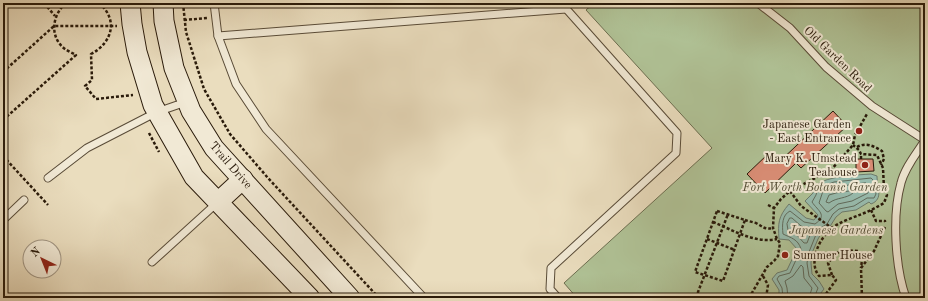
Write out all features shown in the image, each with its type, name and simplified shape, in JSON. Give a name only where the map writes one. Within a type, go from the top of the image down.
[{"type":"street","points":[[130,3],[137,52],[152,105],[194,177],[310,298]]},
{"type":"street","name":"Trail Drive","points":[[163,3],[164,21],[174,68],[191,111],[214,148],[350,298]]},
{"type":"street","points":[[218,202],[242,179]]},
{"type":"lane","points":[[214,3],[218,36],[236,84],[266,129],[424,298]]},
{"type":"lane","points":[[558,298],[550,289],[551,268],[676,153],[677,133],[561,3]]},
{"type":"lane","name":"Old Garden Road","points":[[758,3],[790,28],[826,66],[872,106],[925,140]]},
{"type":"lane","points":[[218,36],[566,10]]},
{"type":"lane","points":[[48,178],[87,148],[157,112],[187,102]]},
{"type":"lane","points":[[906,298],[897,260],[896,216],[901,182],[925,140]]},
{"type":"lane","points":[[3,220],[24,200]]},
{"type":"lane","points":[[152,262],[218,202]]},
{"type":"path","points":[[44,3],[56,16]]},
{"type":"path","points":[[3,120],[76,55],[65,49],[59,43],[55,34],[54,26],[56,16],[61,7],[66,3]]},
{"type":"path","points":[[99,3],[105,8],[109,17],[111,26],[110,35],[105,44],[99,50],[91,54],[92,80],[85,86],[96,99],[133,95]]},
{"type":"path","points":[[183,3],[186,32],[204,89],[230,134],[268,178],[379,298]]},
{"type":"path","points":[[180,20],[215,17]]},
{"type":"path","points":[[3,72],[54,26],[111,26]]},
{"type":"path","points":[[749,298],[767,267],[778,256],[780,243],[773,228],[774,208],[790,191],[831,170],[853,145],[853,141],[859,127],[872,106]]},
{"type":"path","points":[[857,147],[868,144],[875,146],[882,151],[884,159],[881,165]]},
{"type":"path","points":[[853,145],[857,147],[861,154],[861,159]]},
{"type":"path","points":[[832,275],[819,276],[815,270],[814,258],[818,249],[832,228],[871,210],[884,202],[887,195],[884,189],[883,168],[877,155],[861,154]]},
{"type":"path","points":[[3,156],[48,205]]},
{"type":"path","points":[[790,191],[801,206],[832,228]]},
{"type":"path","points":[[768,205],[774,208]]},
{"type":"path","points":[[861,268],[874,252],[885,228],[885,221],[876,221],[871,210]]},
{"type":"path","points":[[745,220],[724,281],[696,272],[717,211],[756,223],[762,227],[769,229],[773,228]]},
{"type":"path","points":[[698,298],[698,292],[728,214]]},
{"type":"path","points":[[713,222],[763,240],[777,239]]},
{"type":"path","points":[[707,239],[735,250]]},
{"type":"path","points":[[823,298],[836,280],[832,275],[828,263],[841,250],[858,251],[862,260],[862,298]]},
{"type":"path","points":[[763,276],[768,285],[766,298]]},
{"type":"green space","name":"Fort Worth Botanic Garden","points":[[594,3],[925,3],[925,298],[577,298],[564,283],[712,148],[586,10]]},
{"type":"water","points":[[871,174],[877,176],[879,196],[875,202],[871,204],[869,202],[856,210],[842,212],[836,217],[829,228],[822,232],[812,253],[812,274],[824,289],[817,298],[779,298],[779,290],[772,279],[777,273],[787,270],[797,249],[789,240],[779,239],[780,220],[785,209],[789,204],[806,218],[814,220],[818,215],[805,201],[813,193],[815,186],[821,182],[835,178]]},
{"type":"building","points":[[833,111],[847,126],[801,168],[796,163],[765,193],[747,174],[768,154],[777,164]]},
{"type":"building","name":"Mary K. Umstead Teahouse","points":[[856,159],[873,159],[874,171],[856,172]]},
{"type":"place","name":"Japanese Garden - East Entrance","points":[[859,131]]},
{"type":"place","name":"Mary K. Umstead Teahouse","points":[[865,165]]},
{"type":"place","name":"Summer House","points":[[785,255]]},
{"type":"park label","name":"Japanese Gardens","points":[[836,230]]}]
